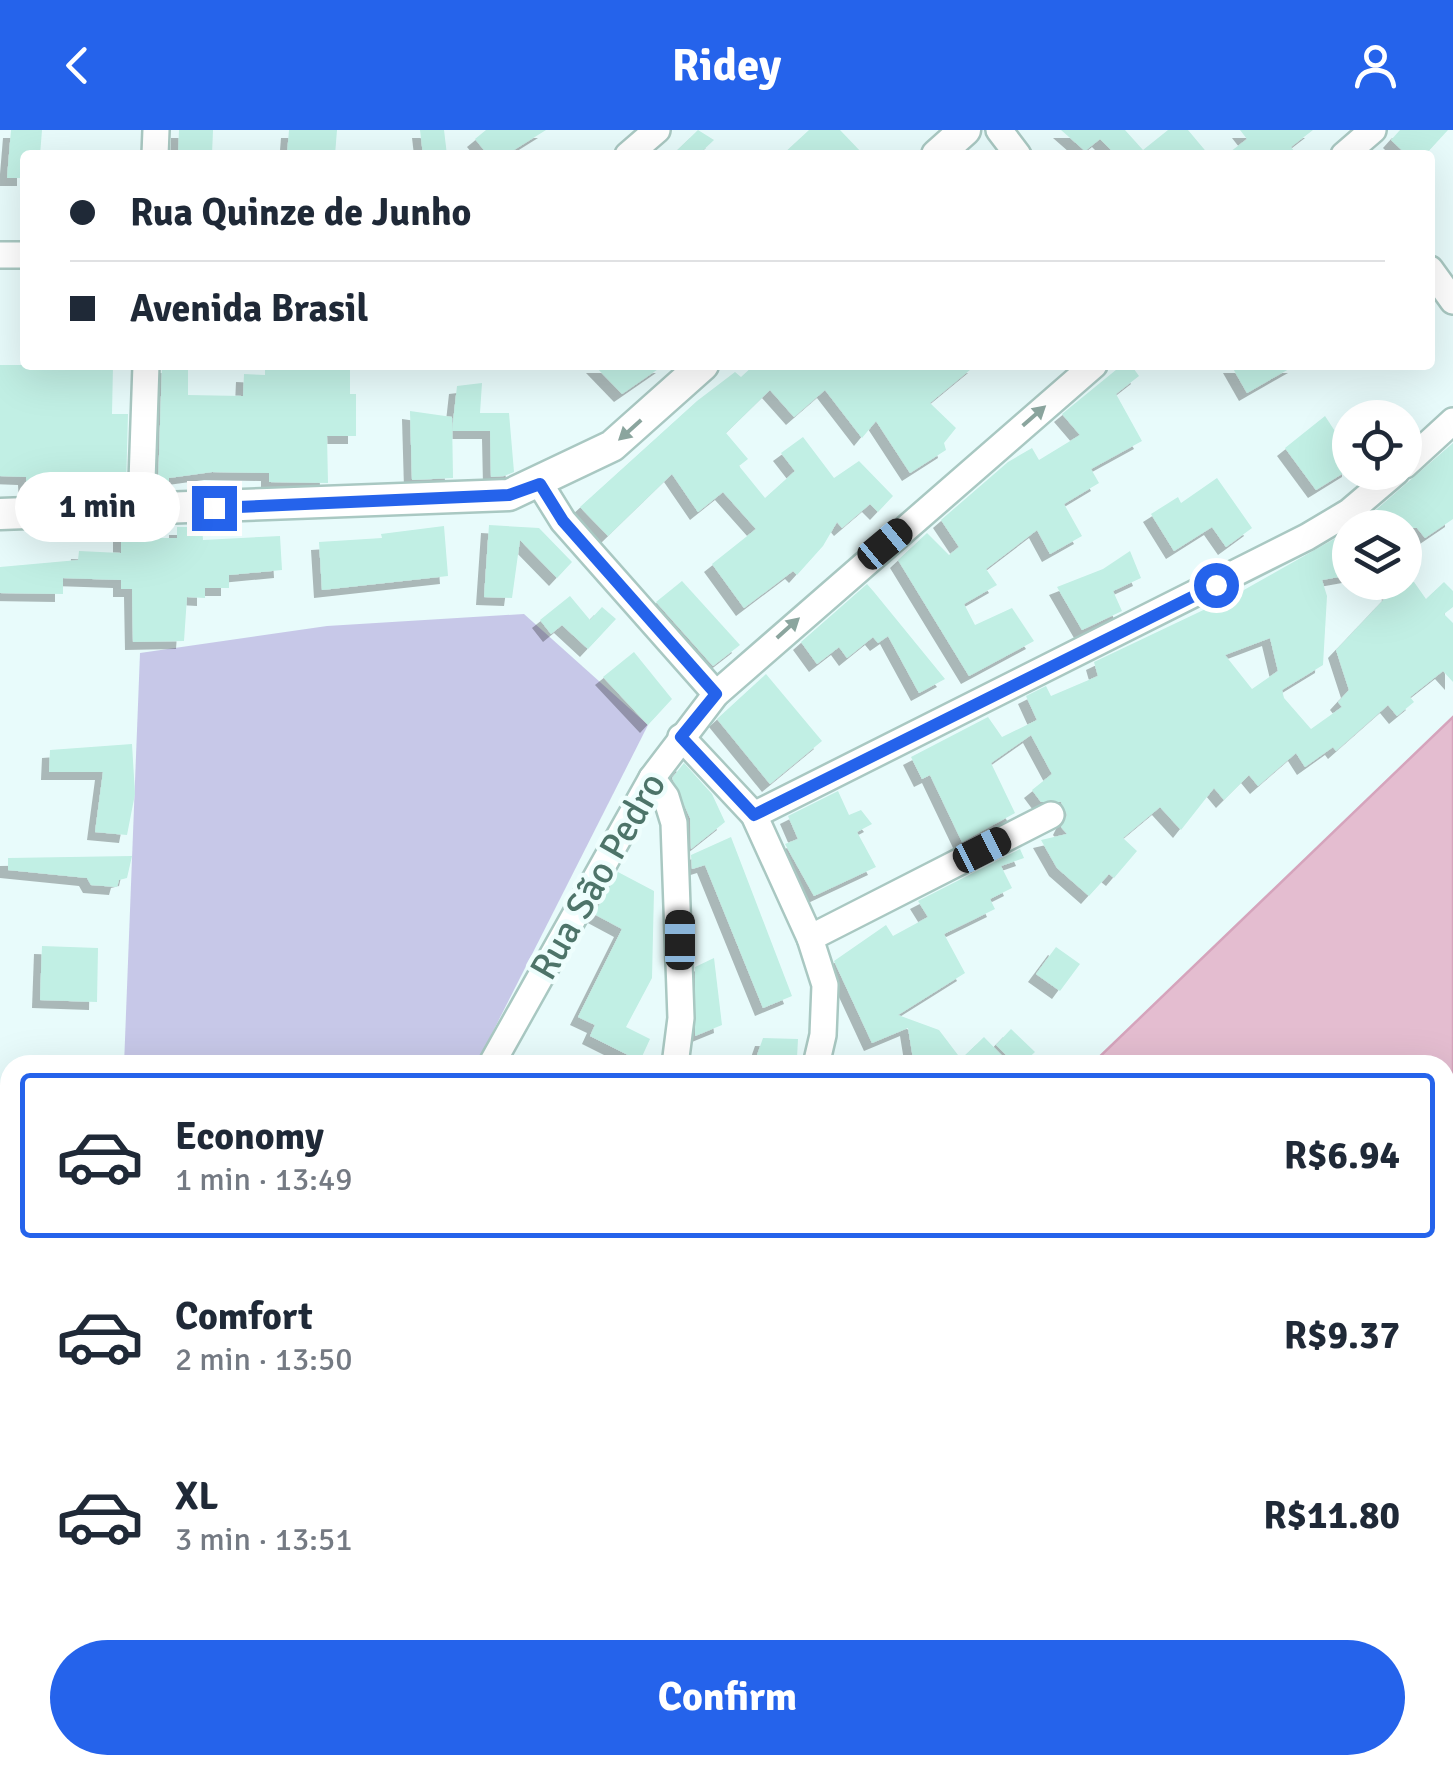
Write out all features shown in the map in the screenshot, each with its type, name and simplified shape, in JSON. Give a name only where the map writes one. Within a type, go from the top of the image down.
[{"type":"street","points":[[634,150],[657,130]]},
{"type":"street","points":[[943,150],[965,130]]},
{"type":"street","points":[[999,130],[1014,150]]},
{"type":"street","points":[[1435,276],[1453,301]]},
{"type":"street","points":[[141,510],[146,370]]},
{"type":"street","points":[[0,514],[509,495],[540,484],[612,446],[696,370]]},
{"type":"street","name":"Rua São Pedro","points":[[497,1055],[652,778],[716,694],[1088,370]]},
{"type":"street","points":[[1422,449],[1453,421]]},
{"type":"street","points":[[540,484],[563,521],[716,694]]},
{"type":"street","points":[[754,815],[1307,537],[1349,512],[1375,490]]},
{"type":"street","points":[[681,737],[754,815],[810,938],[824,985],[823,1036],[818,1055]]},
{"type":"street","points":[[652,778],[666,798],[674,823],[680,979],[676,1055]]},
{"type":"street","points":[[810,938],[1051,815]]},
{"type":"shaded area","points":[[524,614],[648,725],[481,1055],[124,1055],[140,653],[327,626]]},
{"type":"shaded area","points":[[1453,717],[1453,1055],[1101,1055]]},
{"type":"building","points":[[11,130],[42,130],[40,150],[20,150],[20,178],[7,178]]},
{"type":"building","points":[[179,130],[213,130],[212,150],[178,150]]},
{"type":"building","points":[[289,130],[337,130],[335,150],[287,150]]},
{"type":"building","points":[[420,130],[444,130],[446,150],[422,150]]},
{"type":"building","points":[[486,130],[546,130],[514,150],[484,150],[475,139]]},
{"type":"building","points":[[698,130],[714,140],[703,150],[677,150]]},
{"type":"building","points":[[809,130],[840,130],[859,150],[787,150]]},
{"type":"building","points":[[1061,130],[1125,130],[1143,150],[1111,150],[1100,139],[1084,150]]},
{"type":"building","points":[[1168,130],[1188,130],[1205,150],[1143,150]]},
{"type":"building","points":[[1240,130],[1313,130],[1291,147],[1293,150],[1233,150],[1247,139]]},
{"type":"building","points":[[1400,130],[1448,130],[1430,150],[1402,150],[1391,140]]},
{"type":"building","points":[[0,365],[20,365],[20,370],[113,370],[112,414],[128,414],[126,487],[27,494],[26,477],[0,476]]},
{"type":"building","points":[[162,370],[188,370],[188,395],[243,396],[244,374],[265,375],[265,370],[350,370],[350,394],[356,394],[356,436],[327,436],[328,483],[269,482],[269,473],[212,472],[169,478],[169,485],[158,485]]},
{"type":"building","points":[[599,370],[657,370],[622,394]]},
{"type":"building","points":[[749,370],[970,370],[930,403],[956,428],[944,443],[946,450],[910,473],[876,421],[862,438],[825,390],[794,417],[770,390],[726,433],[748,459],[739,466],[765,498],[795,471],[781,453],[803,437],[834,478],[859,461],[893,496],[878,512],[870,504],[842,528],[837,522],[823,546],[797,575],[793,571],[744,608],[712,564],[756,529],[723,492],[698,512],[672,474],[608,536],[580,507],[697,401],[735,372],[741,377]]},
{"type":"building","points":[[1116,370],[1135,370],[1139,376],[1116,394],[1142,441],[1091,469],[1099,483],[1064,504],[1082,536],[1050,554],[1037,530],[986,569],[997,585],[964,604],[975,625],[1012,608],[1034,641],[969,676],[898,560],[927,533],[949,555],[959,547],[941,520],[1008,462],[1032,448],[1039,460],[1080,435],[1062,414]]},
{"type":"building","points":[[1234,370],[1287,370],[1247,393]]},
{"type":"building","points":[[482,383],[480,413],[509,413],[514,472],[504,476],[491,477],[490,431],[452,431],[457,386]]},
{"type":"building","points":[[410,411],[452,417],[453,478],[412,480]]},
{"type":"building","points":[[1325,416],[1332,427],[1332,480],[1316,490],[1285,448]]},
{"type":"building","points":[[1453,443],[1453,519],[1425,538],[1422,510],[1376,510],[1399,490],[1422,490],[1422,470]]},
{"type":"building","points":[[1217,478],[1252,528],[1226,547],[1212,527],[1174,551],[1151,514],[1178,497],[1181,503]]},
{"type":"building","points":[[489,525],[539,528],[572,562],[557,578],[520,540],[512,598],[484,597]]},
{"type":"building","points":[[444,526],[448,576],[322,590],[319,542],[382,538],[381,534]]},
{"type":"building","points":[[177,527],[202,527],[203,540],[280,536],[282,570],[229,575],[229,588],[205,588],[205,598],[187,597],[184,641],[133,642],[132,589],[121,589],[121,580],[63,578],[63,594],[0,593],[0,567],[78,560],[79,551],[121,553],[121,531],[142,532],[142,538],[177,538]]},
{"type":"building","points":[[1332,540],[1332,578],[1322,580],[1327,596],[1323,665],[1282,690],[1284,698],[1311,729],[1342,707],[1338,702],[1349,690],[1336,650],[1383,600],[1422,600],[1422,593],[1426,599],[1444,582],[1453,591],[1453,607],[1444,614],[1453,623],[1453,682],[1443,671],[1410,697],[1414,702],[1397,716],[1388,705],[1336,751],[1333,747],[1305,767],[1296,753],[1258,786],[1249,775],[1224,800],[1214,788],[1181,830],[1160,807],[1123,838],[1137,851],[1114,878],[1109,874],[1089,896],[1057,868],[1041,840],[1067,834],[1061,827],[1067,815],[1061,802],[1041,802],[1032,790],[1052,774],[1031,735],[991,763],[1015,813],[962,842],[930,775],[922,779],[911,757],[988,717],[1002,737],[1037,720],[1026,696],[1046,686],[1051,696],[1098,676],[1094,662],[1235,595]],"holes":[[[1270,638],[1278,671],[1252,689],[1225,655]]]},
{"type":"building","points":[[1130,551],[1141,578],[1113,591],[1122,611],[1082,630],[1057,587],[1103,569]]},
{"type":"building","points":[[682,581],[740,645],[713,666],[656,602]]},
{"type":"building","points":[[867,584],[945,679],[919,693],[888,636],[878,643],[873,637],[847,658],[839,647],[817,664],[801,642]]},
{"type":"building","points":[[570,596],[590,620],[602,607],[616,619],[588,649],[562,625],[551,634],[540,620]]},
{"type":"building","points":[[634,652],[672,699],[648,725],[603,677]]},
{"type":"building","points":[[766,674],[822,741],[770,784],[717,719]]},
{"type":"building","points":[[132,744],[135,794],[127,835],[95,832],[103,772],[49,772],[50,750]]},
{"type":"building","points":[[684,763],[712,794],[725,822],[691,849],[690,818],[672,778]]},
{"type":"building","points":[[838,791],[849,815],[861,810],[872,824],[857,832],[876,867],[814,896],[785,844],[798,839],[788,816]]},
{"type":"building","points":[[731,837],[792,996],[763,1008],[705,865],[692,869],[691,855]]},
{"type":"building","points":[[1020,849],[1024,858],[1001,866],[1012,888],[990,899],[995,909],[944,934],[965,973],[898,1015],[939,1030],[958,1055],[912,1055],[908,1028],[872,1043],[834,961],[886,925],[893,936],[928,917],[918,901]]},
{"type":"building","points":[[132,856],[127,878],[119,880],[117,887],[91,885],[87,878],[8,870],[8,858]]},
{"type":"building","points":[[618,872],[654,891],[652,978],[626,1027],[650,1039],[643,1055],[628,1055],[590,1036],[595,1025],[578,1017],[622,929],[594,914]]},
{"type":"building","points":[[42,946],[98,948],[97,1002],[40,1000]]},
{"type":"building","points":[[1056,947],[1080,964],[1060,991],[1036,974]]},
{"type":"building","points":[[714,958],[722,1025],[695,1036],[695,967]]},
{"type":"building","points":[[1011,1029],[1035,1052],[1006,1055],[996,1045]]},
{"type":"building","points":[[984,1037],[1001,1055],[965,1055]]},
{"type":"building","points":[[763,1038],[798,1039],[797,1055],[757,1055]]},
{"type":"route","points":[[214,508],[509,495],[540,484],[563,521],[716,694],[681,737],[754,815],[1216,585]]}]
